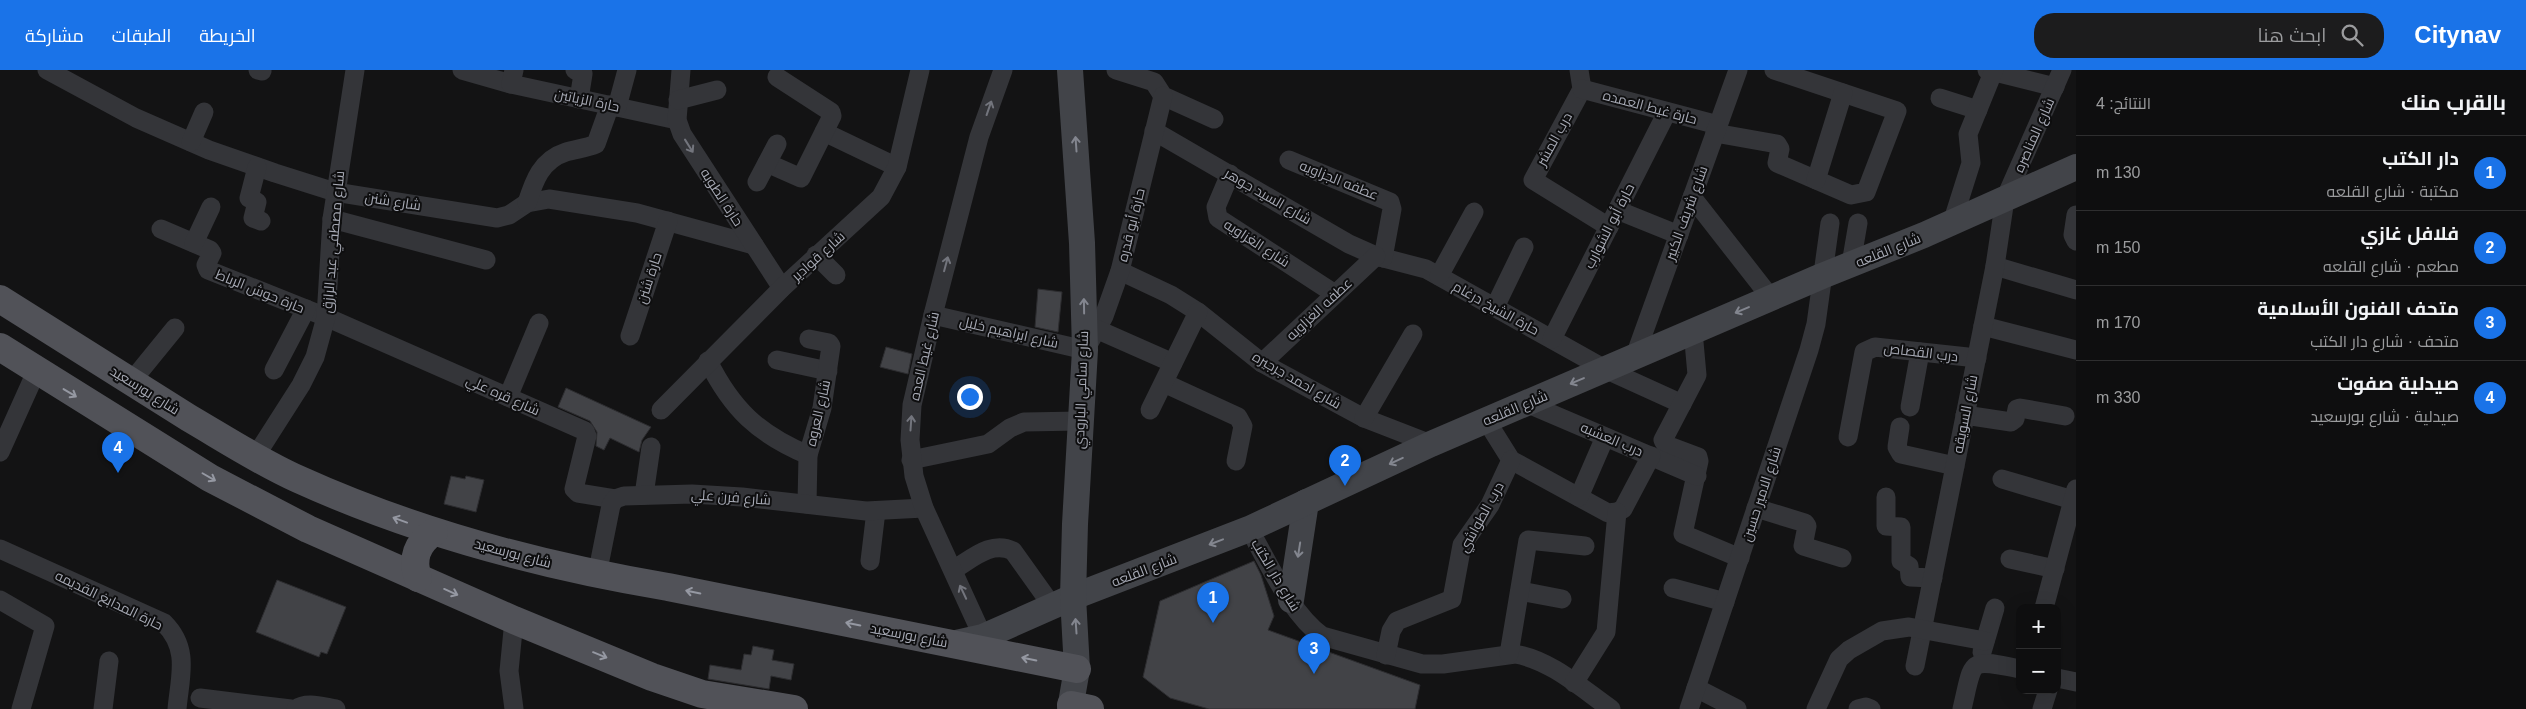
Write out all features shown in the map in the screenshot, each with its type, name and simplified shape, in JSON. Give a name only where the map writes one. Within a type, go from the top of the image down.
[{"type":"main road","name":"شارع بورسعيد","points":[[0,299],[131,382],[255,457],[297,479],[367,508],[434,532],[597,575],[1077,669]]},
{"type":"main road","points":[[0,347],[36,372],[210,478],[254,503],[354,550],[514,620],[652,677],[702,694],[794,709]]},
{"type":"main road","points":[[354,550],[367,542],[372,536],[374,521],[367,508]]},
{"type":"main road","points":[[418,578],[415,570],[416,552],[426,537],[434,532]]},
{"type":"street","name":"شارع شنن","points":[[47,70],[136,118],[191,142],[257,167],[335,192],[497,218],[509,215],[528,203],[549,199],[558,200],[603,206],[668,221],[754,246]]},
{"type":"street","name":"شارع مصطفي عبد الرازق","points":[[255,457],[302,385],[315,357],[326,317],[335,192],[355,70]]},
{"type":"street","name":"حارة الزياتين","points":[[462,70],[513,77],[579,99],[677,120]]},
{"type":"street","points":[[575,70],[583,74],[579,99]]},
{"type":"street","points":[[528,203],[536,175],[540,170],[564,153],[596,144],[627,70]]},
{"type":"street","name":"حارة الطوبه","points":[[681,70],[677,120],[689,146],[782,288]]},
{"type":"street","name":"شارع قوادير","points":[[661,410],[816,255],[862,217],[881,198],[897,167],[920,70]]},
{"type":"street","name":"شارع غيط العده","points":[[983,636],[924,508],[914,476],[910,440],[912,405],[933,315],[979,137],[1003,70]]},
{"type":"street","name":"شارع سامي البارودي","points":[[1070,70],[1082,243],[1091,339],[1080,421],[1063,602],[1077,669],[1077,708]]},
{"type":"street","points":[[1116,70],[1158,83],[1214,119]]},
{"type":"street","points":[[1579,70],[1582,89]]},
{"type":"street","name":"شارع شريف الكبير","points":[[1635,356],[1738,70]]},
{"type":"street","points":[[1774,70],[1897,110],[1866,192],[1859,195],[1851,195],[1816,180],[1843,93]]},
{"type":"street","points":[[1952,222],[1971,163],[1968,134],[1992,71],[2059,78]]},
{"type":"street","points":[[767,163],[801,178],[832,114],[777,77]]},
{"type":"street","name":"شارع المناصره","points":[[2005,199],[2059,78]]},
{"type":"street","name":"حارة أبو قدره","points":[[1091,339],[1104,316],[1120,271],[1154,131],[1158,83]]},
{"type":"street","name":"حارة غيط العمده","points":[[1582,89],[1667,112],[1716,129],[1777,144],[1780,149],[1777,163],[1816,180]]},
{"type":"street","name":"درب المشر","points":[[1582,89],[1533,180],[1536,184],[1608,228]]},
{"type":"street","points":[[678,100],[717,90]]},
{"type":"street","points":[[1940,98],[1978,110]]},
{"type":"street","points":[[191,142],[204,112]]},
{"type":"street","name":"حارة أبو الشوارب","points":[[1552,340],[1667,112]]},
{"type":"street","name":"شارع السيد جوهر","points":[[1154,131],[1349,244],[1380,257]]},
{"type":"street","points":[[824,132],[897,167]]},
{"type":"street","points":[[757,182],[777,144]]},
{"type":"street","name":"عطفه الجزاويه","points":[[1289,160],[1390,202],[1392,209],[1380,257]]},
{"type":"street","points":[[257,167],[249,198],[257,202],[253,218],[261,221]]},
{"type":"street","name":"شارع القلعه","points":[[952,644],[983,636],[1063,602],[1249,529],[1431,444],[1952,222],[2076,167]]},
{"type":"street","name":"شارع الغزاويه","points":[[1230,174],[1216,207],[1218,218],[1335,294]]},
{"type":"street","points":[[1692,197],[1772,298]]},
{"type":"street","name":"شارع السويقه","points":[[1915,666],[1995,266],[2005,199]]},
{"type":"street","points":[[194,243],[211,207]]},
{"type":"street","points":[[1617,210],[1678,235]]},
{"type":"street","points":[[1439,276],[1474,212]]},
{"type":"street","points":[[2076,216],[2073,235],[2076,241]]},
{"type":"street","points":[[332,219],[486,260]]},
{"type":"street","name":"حارة شنن","points":[[630,336],[668,221]]},
{"type":"street","name":"شارع الامير حسين","points":[[1689,709],[1809,350],[1816,324],[1830,223]]},
{"type":"street","points":[[1851,264],[1858,223]]},
{"type":"street","name":"حارة حوش الرباط","points":[[161,229],[212,252],[206,265],[208,270],[326,317]]},
{"type":"street","points":[[1495,307],[1524,247]]},
{"type":"street","points":[[816,255],[836,275]]},
{"type":"street","name":"حارة الشيخ درغام","points":[[1380,257],[1412,264],[1439,276],[1605,369],[1682,404]]},
{"type":"street","name":"عطفه الغزاويه","points":[[1262,363],[1335,294],[1380,257]]},
{"type":"street","points":[[1995,266],[2076,290]]},
{"type":"street","name":"شارع احمد جرجيره","points":[[1120,271],[1171,295],[1198,312],[1262,363],[1364,418],[1431,444]]},
{"type":"street","points":[[274,370],[306,309]]},
{"type":"street","points":[[1150,410],[1198,312]]},
{"type":"street","name":"شارع ابراهيم خليل","points":[[933,315],[1091,339],[1173,363]]},
{"type":"street","name":"شارع قره علي","points":[[326,317],[585,430],[587,436],[574,489],[578,494],[615,499]]},
{"type":"street","points":[[508,397],[540,322]]},
{"type":"street","points":[[1983,326],[2076,350]]},
{"type":"street","points":[[131,382],[175,328]]},
{"type":"street","points":[[1693,331],[1697,375],[1662,440],[1666,445],[1698,457],[1700,466],[1683,534],[1740,558]]},
{"type":"street","points":[[1364,418],[1413,334]]},
{"type":"street","name":"شارع العروه","points":[[807,504],[808,455],[822,408],[830,344],[809,339]]},
{"type":"street","name":"درب القصاص","points":[[1848,437],[1864,352],[1875,347],[1977,358]]},
{"type":"street","points":[[1910,407],[1920,352]]},
{"type":"street","points":[[777,360],[828,371]]},
{"type":"street","points":[[708,361],[721,387],[745,416],[759,429],[783,445],[808,455]]},
{"type":"street","points":[[0,452],[36,372]]},
{"type":"street","points":[[1164,383],[1238,417],[1243,426],[1236,461]]},
{"type":"street","name":"درب العشبه","points":[[1526,403],[1697,476]]},
{"type":"street","points":[[1965,414],[2011,422],[2015,419],[2017,409],[2020,408],[2065,416]]},
{"type":"street","points":[[1486,420],[1511,460],[1608,513],[1616,512],[1623,508],[1651,456]]},
{"type":"street","points":[[911,460],[988,444],[1010,428],[1024,422],[1080,421]]},
{"type":"street","points":[[1900,427],[1898,447],[1901,454],[1955,466]]},
{"type":"street","points":[[1579,497],[1605,437]]},
{"type":"street","points":[[644,495],[651,447]]},
{"type":"street","name":"درب الطواشي","points":[[1386,655],[1391,631],[1397,621],[1452,599],[1462,545],[1490,505],[1511,460]]},
{"type":"street","points":[[2002,479],[2075,497],[2045,604]]},
{"type":"street","name":"شارع فرن علي","points":[[615,499],[644,495],[692,494],[742,497],[876,511],[924,508]]},
{"type":"street","points":[[1886,497],[1886,526],[1901,527],[1901,561],[1909,566],[1910,577],[1932,578]]},
{"type":"street","points":[[597,575],[611,505],[615,499]]},
{"type":"street","points":[[1291,600],[1306,502]]},
{"type":"street","points":[[1756,508],[1805,523],[1807,526],[1803,546],[1842,558]]},
{"type":"street","points":[[870,561],[876,511]]},
{"type":"street","points":[[1574,683],[1606,632],[1616,512]]},
{"type":"street","name":"شارع دار الكتب","points":[[1249,529],[1310,628],[1322,636],[1422,664],[1443,664],[1509,654],[1527,656],[1548,665],[1611,709]]},
{"type":"street","points":[[1509,654],[1528,540],[1585,546]]},
{"type":"street","points":[[953,570],[988,549],[996,546],[1004,547],[1013,551],[1063,602]]},
{"type":"street","name":"حارة المدابغ القديمه","points":[[0,549],[164,624],[174,633],[180,646],[177,709]]},
{"type":"street","points":[[2010,559],[2055,569]]},
{"type":"street","points":[[1673,588],[1725,602]]},
{"type":"street","points":[[1520,591],[1562,599]]},
{"type":"street","points":[[0,600],[45,626],[22,709]]},
{"type":"street","points":[[1962,709],[1970,676],[1974,666],[1978,663],[1995,608]]},
{"type":"street","points":[[508,708],[509,671],[514,620]]},
{"type":"street","points":[[1816,709],[1839,659],[1849,650],[1882,631],[1909,627],[1985,642]]},
{"type":"street","points":[[103,709],[109,661]]},
{"type":"street","points":[[1978,663],[1987,662],[2016,669]]},
{"type":"street","points":[[2061,679],[2076,682]]},
{"type":"street","points":[[1696,688],[1737,709]]},
{"type":"street","points":[[2042,709],[2047,694]]},
{"type":"street","points":[[200,698],[290,709]]},
{"type":"street","points":[[296,709],[301,706],[311,705],[336,709]]},
{"type":"street","points":[[1858,709],[1872,709]]},
{"type":"building","points":[[1038,289],[1062,292],[1058,332],[1035,327]]},
{"type":"building","points":[[886,347],[912,354],[908,374],[880,367]]},
{"type":"building","points":[[566,388],[651,427],[642,440],[639,452],[610,438],[604,450],[596,446],[597,432],[590,421],[558,407]]},
{"type":"building","points":[[451,476],[465,479],[466,476],[484,480],[476,512],[444,504]]},
{"type":"building","points":[[1254,561],[1261,575],[1274,616],[1268,630],[1420,685],[1415,709],[1209,709],[1170,698],[1143,677],[1160,601]]},
{"type":"building","points":[[277,580],[346,607],[327,654],[321,652],[319,657],[256,632]]},
{"type":"building","points":[[753,646],[774,650],[772,660],[794,664],[791,680],[771,676],[769,689],[708,679],[710,665],[741,670],[744,654],[751,655]]},
{"type":"place","name":"صيدلية صفوت","points":[[118,473]]},
{"type":"place","name":"فلافل غازي","points":[[1345,486]]},
{"type":"place","name":"دار الكتب","points":[[1213,623]]},
{"type":"place","name":"متحف الفنون الأسلامية","points":[[1314,674]]}]
